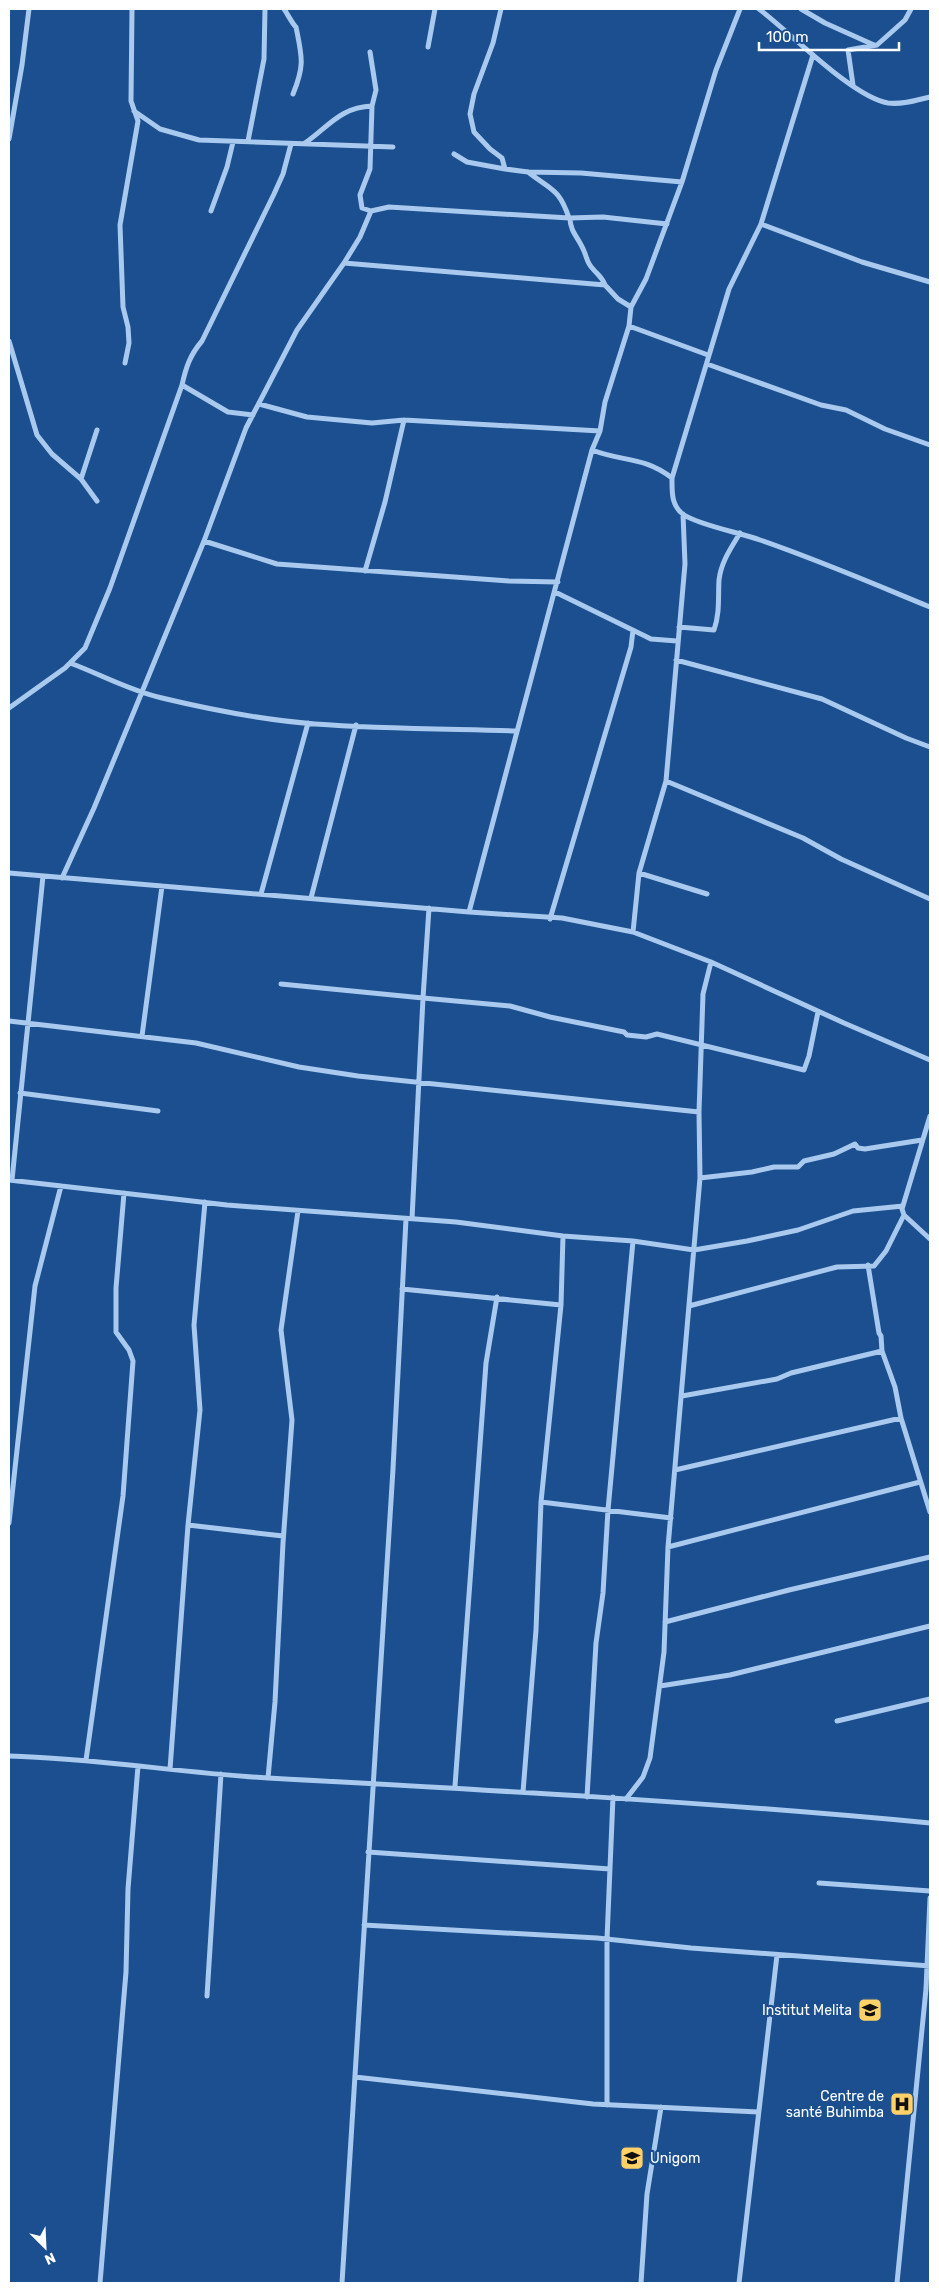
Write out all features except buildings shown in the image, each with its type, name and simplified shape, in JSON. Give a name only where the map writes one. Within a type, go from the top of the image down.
[{"type":"street","points":[[9,139],[22,65],[29,9]]},
{"type":"street","points":[[125,363],[129,344],[128,327],[123,306],[120,225],[138,121],[131,101],[132,9]]},
{"type":"street","points":[[248,141],[264,59],[265,9]]},
{"type":"street","points":[[284,9],[290,15],[296,27],[301,54],[302,73],[293,94]]},
{"type":"street","points":[[428,47],[435,9]]},
{"type":"street","points":[[501,9],[493,43],[474,94],[470,114],[474,132],[490,149],[502,158],[505,169]]},
{"type":"street","points":[[469,912],[592,450],[600,431],[605,402],[629,326],[631,307],[646,279],[667,224],[682,182],[716,70],[740,9]]},
{"type":"street","points":[[759,9],[780,24],[813,55],[872,97],[888,103],[930,97]]},
{"type":"street","points":[[801,9],[824,23],[874,45]]},
{"type":"street","points":[[853,85],[848,50],[874,45],[905,20],[911,9]]},
{"type":"street","points":[[370,52],[376,90],[372,106],[370,170],[360,195],[362,208],[371,211],[388,207],[426,208],[570,218],[603,216],[667,224]]},
{"type":"street","points":[[813,55],[760,224],[729,289],[708,355],[707,364],[672,478],[672,499],[683,514],[695,521],[740,533],[823,562],[930,607]]},
{"type":"street","points":[[304,144],[342,113],[352,108],[372,106]]},
{"type":"street","points":[[133,110],[160,129],[199,140],[393,146]]},
{"type":"street","points":[[211,211],[225,174],[233,142]]},
{"type":"street","points":[[9,708],[70,663],[85,648],[110,588],[182,385],[191,353],[202,341],[274,194],[283,174],[291,144]]},
{"type":"street","points":[[454,154],[467,162],[528,172],[580,173],[682,182]]},
{"type":"street","points":[[528,172],[555,191],[561,198],[570,218],[570,226],[584,251],[586,260],[618,299],[631,307]]},
{"type":"street","points":[[62,878],[94,808],[142,692],[253,415],[297,330],[360,237],[371,211]]},
{"type":"street","points":[[760,224],[862,262],[930,282]]},
{"type":"street","points":[[344,262],[605,285]]},
{"type":"street","points":[[629,326],[708,355]]},
{"type":"street","points":[[9,341],[37,434],[52,454],[81,479],[97,502]]},
{"type":"street","points":[[707,364],[821,405],[846,410],[885,429],[930,446]]},
{"type":"street","points":[[182,385],[228,412],[253,415]]},
{"type":"street","points":[[259,404],[307,417],[372,423],[404,420],[600,431]]},
{"type":"street","points":[[365,571],[385,502],[404,420]]},
{"type":"street","points":[[81,479],[97,430]]},
{"type":"street","points":[[592,450],[615,458],[650,464],[672,478]]},
{"type":"street","points":[[633,932],[639,873],[666,781],[685,564],[683,514]]},
{"type":"street","points":[[679,627],[714,630],[718,618],[719,579],[724,560],[740,533]]},
{"type":"street","points":[[204,540],[277,564],[558,582]]},
{"type":"street","points":[[555,592],[651,639],[677,641]]},
{"type":"street","points":[[550,919],[632,647],[633,630]]},
{"type":"street","points":[[676,660],[822,699],[906,738],[930,747]]},
{"type":"street","points":[[70,663],[142,692],[206,707],[308,723],[516,731]]},
{"type":"street","points":[[260,894],[308,723]]},
{"type":"street","points":[[312,898],[356,725]]},
{"type":"street","points":[[666,781],[803,838],[841,860],[930,899]]},
{"type":"street","points":[[9,873],[550,919],[562,918],[633,932],[711,962],[818,1012],[930,1060]]},
{"type":"street","points":[[639,873],[707,894]]},
{"type":"street","points":[[43,876],[10,1180],[298,1211],[456,1222],[563,1236],[633,1241],[694,1250],[798,1230],[853,1211],[903,1206]]},
{"type":"street","points":[[142,1036],[162,886]]},
{"type":"street","points":[[342,2283],[372,1782],[386,1592],[402,1289],[419,1082],[429,908]]},
{"type":"street","points":[[626,1799],[643,1778],[650,1758],[660,1686],[668,1547],[700,1178],[699,1112],[703,994],[711,962]]},
{"type":"street","points":[[281,984],[510,1006],[550,1017],[624,1032],[627,1035],[646,1037],[657,1034],[804,1070],[809,1056],[818,1012]]},
{"type":"street","points":[[9,1021],[196,1043],[300,1067],[419,1082],[699,1112]]},
{"type":"street","points":[[20,1093],[158,1111]]},
{"type":"street","points":[[689,1306],[838,1267],[874,1266],[886,1251],[904,1215],[903,1206],[930,1116]]},
{"type":"street","points":[[700,1178],[752,1172],[774,1167],[798,1167],[804,1161],[834,1154],[855,1144],[864,1149],[922,1140]]},
{"type":"street","points":[[9,1523],[35,1286],[62,1186]]},
{"type":"street","points":[[86,1760],[123,1496],[133,1361],[129,1350],[116,1332],[116,1288],[124,1193]]},
{"type":"street","points":[[170,1770],[188,1525],[200,1410],[194,1325],[205,1202]]},
{"type":"street","points":[[268,1778],[275,1702],[283,1536],[292,1420],[280,1330],[298,1211]]},
{"type":"street","points":[[904,1215],[930,1239]]},
{"type":"street","points":[[523,1792],[536,1630],[541,1502],[561,1305],[563,1236]]},
{"type":"street","points":[[587,1797],[596,1643],[603,1593],[608,1510],[633,1241]]},
{"type":"street","points":[[868,1265],[879,1333],[882,1336],[882,1351],[895,1387],[901,1418],[930,1512]]},
{"type":"street","points":[[402,1289],[497,1297],[561,1305]]},
{"type":"street","points":[[455,1786],[486,1363],[497,1297]]},
{"type":"street","points":[[682,1396],[777,1379],[791,1373],[882,1351]]},
{"type":"street","points":[[675,1470],[901,1418]]},
{"type":"street","points":[[668,1547],[920,1482]]},
{"type":"street","points":[[541,1502],[671,1518]]},
{"type":"street","points":[[188,1525],[283,1536]]},
{"type":"street","points":[[665,1622],[789,1590],[930,1557]]},
{"type":"street","points":[[660,1686],[730,1675],[930,1626]]},
{"type":"street","points":[[837,1720],[930,1699]]},
{"type":"street","points":[[9,1756],[86,1760],[170,1770],[268,1778],[455,1786],[930,1823]]},
{"type":"street","points":[[100,2283],[126,1972],[128,1889],[138,1766]]},
{"type":"street","points":[[207,1996],[221,1774]]},
{"type":"street","points":[[607,2104],[607,1939],[612,1798]]},
{"type":"street","points":[[368,1852],[610,1869]]},
{"type":"street","points":[[819,1883],[930,1891]]},
{"type":"street","points":[[897,2283],[929,1966],[930,1898]]},
{"type":"street","points":[[364,1925],[607,1939],[777,1955],[929,1966]]},
{"type":"street","points":[[739,2283],[777,1955]]},
{"type":"street","points":[[355,2077],[607,2104],[758,2112]]},
{"type":"street","points":[[641,2283],[647,2194],[661,2107]]},
{"type":"place","name":"Institut Melita","points":[[870,2010]]},
{"type":"place","name":"Centre de santé Buhimba","points":[[902,2104]]},
{"type":"place","name":"Unigom","points":[[632,2158]]}]
